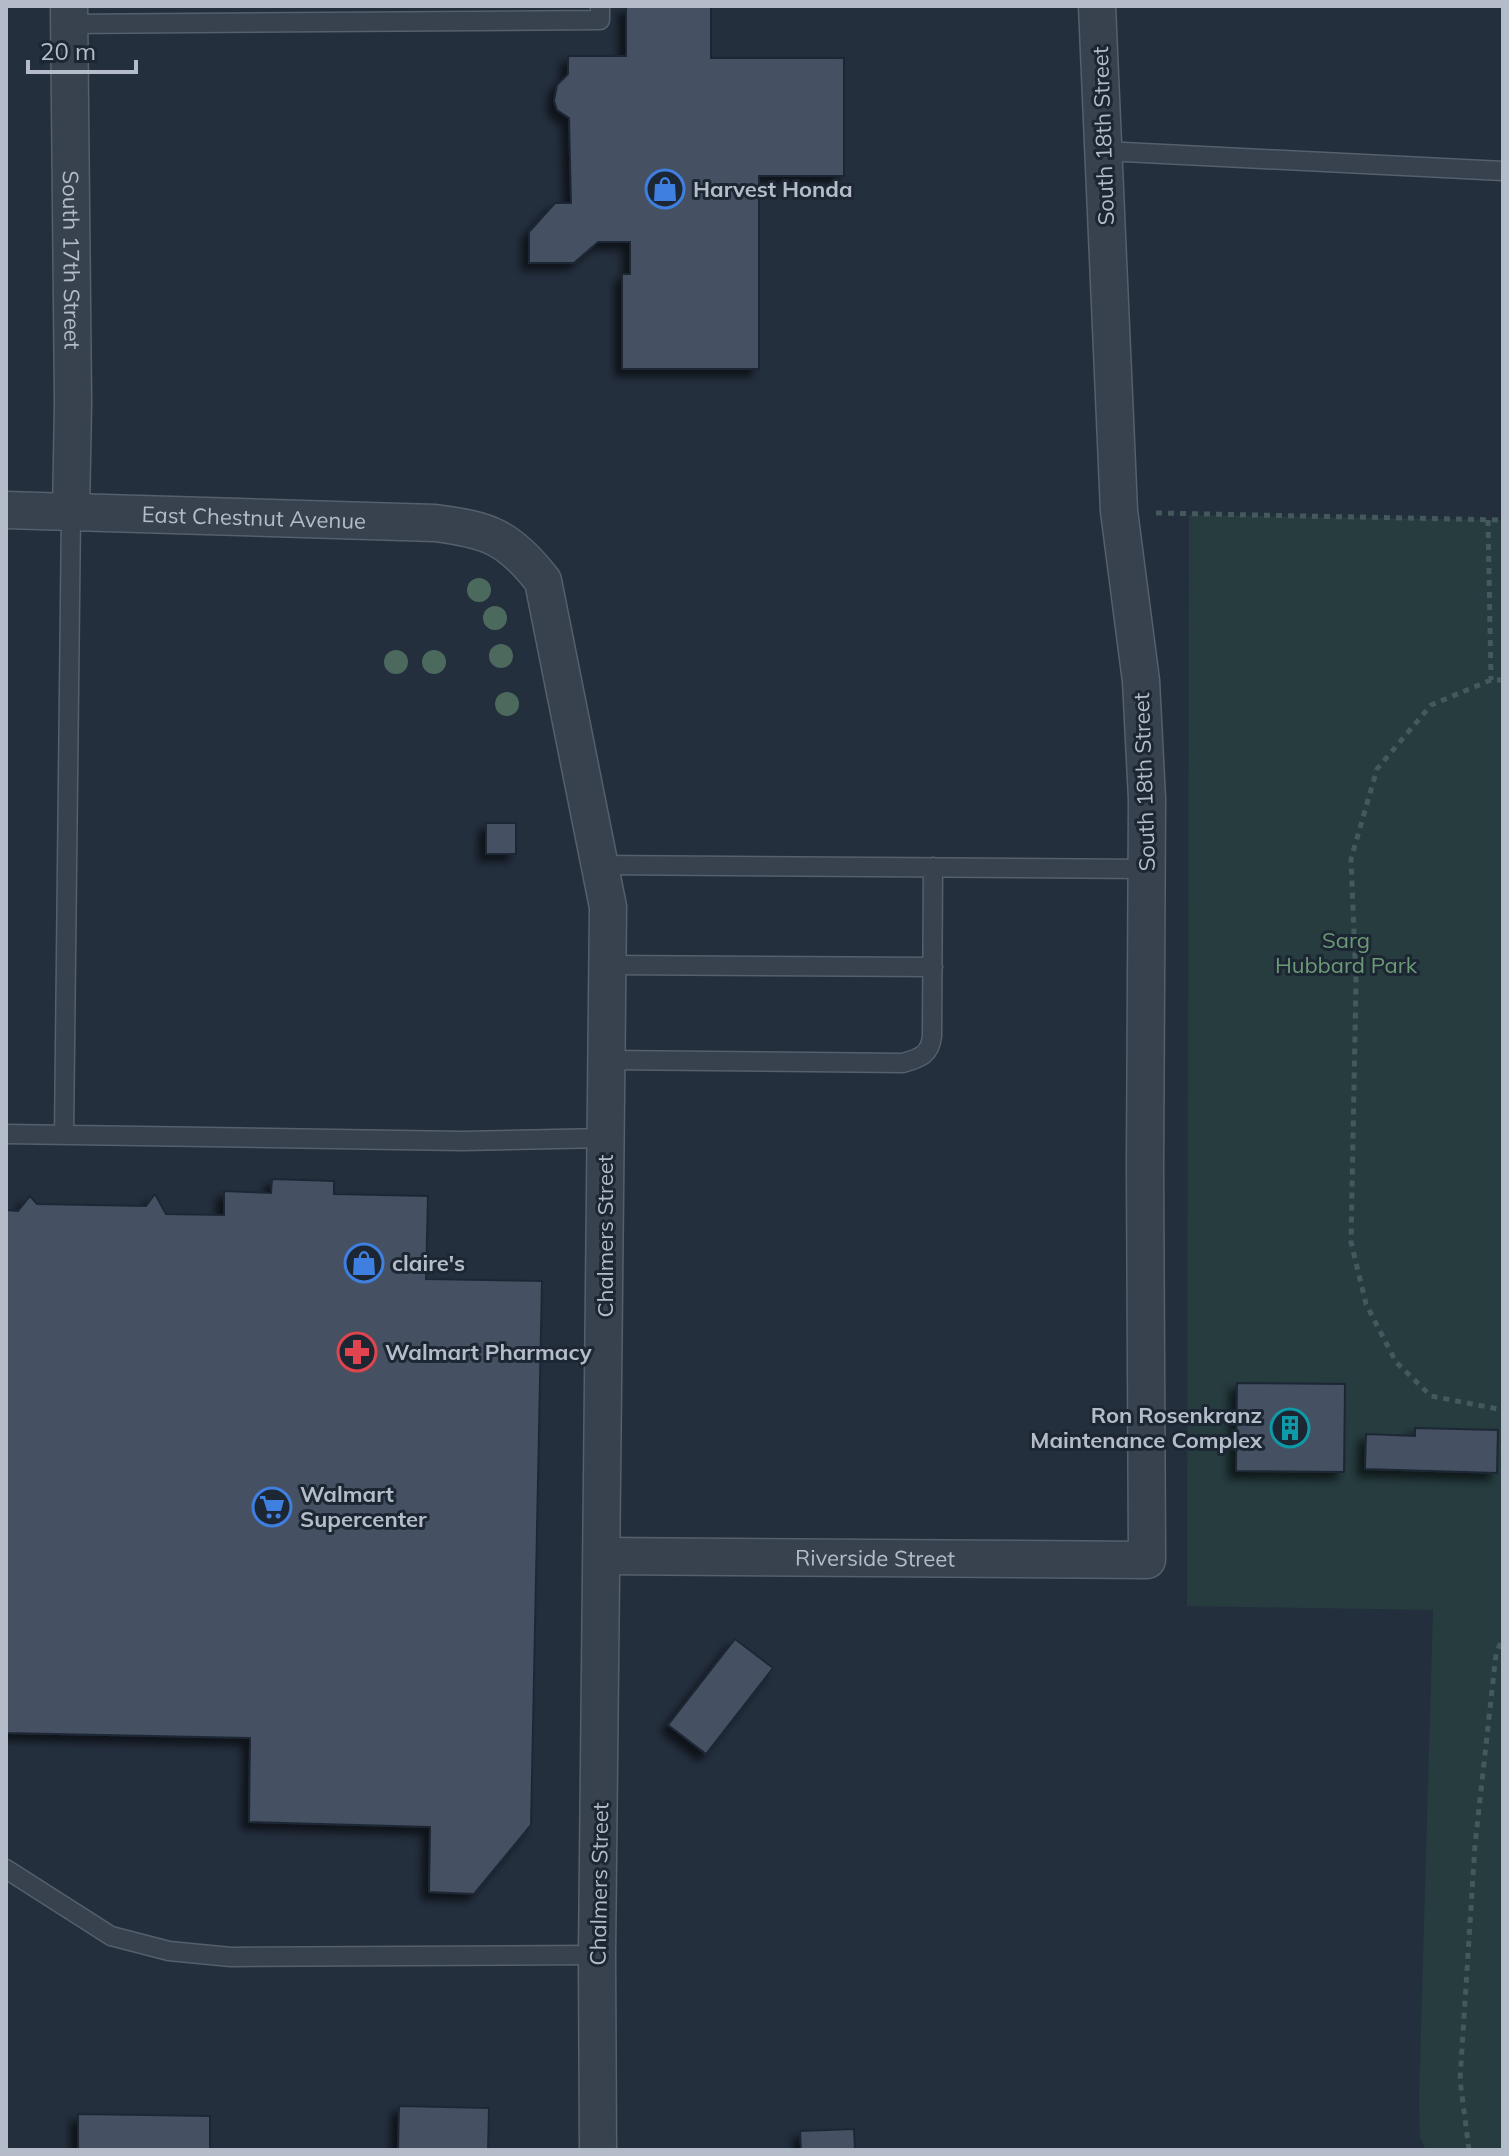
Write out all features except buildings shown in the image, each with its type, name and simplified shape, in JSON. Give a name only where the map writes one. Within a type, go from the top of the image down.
[{"type":"street","name":"South 18th Street","points":[[1097,6],[1119,511],[1141,681],[1147,799],[1147,1560]]},
{"type":"street","name":"South 17th Street","points":[[69,15],[73,403],[71,512]]},
{"type":"street","name":"East Chestnut Avenue","points":[[6,510],[435,523],[470,528],[500,539]]},
{"type":"street","name":"Chalmers Street","points":[[500,539],[521,553],[543,581],[608,907],[597,1955],[598,2150]]},
{"type":"street","name":"Riverside Street","points":[[603,1556],[1147,1560]]},
{"type":"lane","points":[[69,15],[600,20],[600,6]]},
{"type":"lane","points":[[1104,151],[1503,171]]},
{"type":"lane","points":[[64,1135],[71,512]]},
{"type":"lane","points":[[600,865],[1147,869]]},
{"type":"lane","points":[[606,1060],[903,1063],[923,1057],[931,1048],[933,867]]},
{"type":"lane","points":[[606,965],[933,967]]},
{"type":"lane","points":[[6,1134],[463,1141],[605,1138]]},
{"type":"lane","points":[[6,1869],[111,1936],[169,1951],[231,1957],[597,1955]]},
{"type":"path","points":[[1119,511],[1503,520]]},
{"type":"path","points":[[1488,520],[1491,680]]},
{"type":"path","points":[[1503,680],[1491,680],[1431,705],[1377,769],[1351,859],[1356,982],[1351,1242],[1366,1304],[1396,1362],[1431,1396],[1503,1410]]},
{"type":"path","points":[[1469,2150],[1460,2080],[1475,1845],[1496,1654],[1503,1637]]},
{"type":"green space","name":"Sarg Hubbard Park","points":[[1189,515],[1503,520],[1503,2150],[1426,2150],[1420,2137],[1433,1610],[1187,1606]]},
{"type":"place","name":"Harvest Honda","points":[[665,189]]},
{"type":"place","name":"claire's","points":[[364,1263]]},
{"type":"place","name":"Walmart Pharmacy","points":[[357,1352]]},
{"type":"place","name":"Ron Rosenkranz Maintenance Complex","points":[[1290,1428]]},
{"type":"place","name":"Walmart Supercenter","points":[[272,1507]]}]
